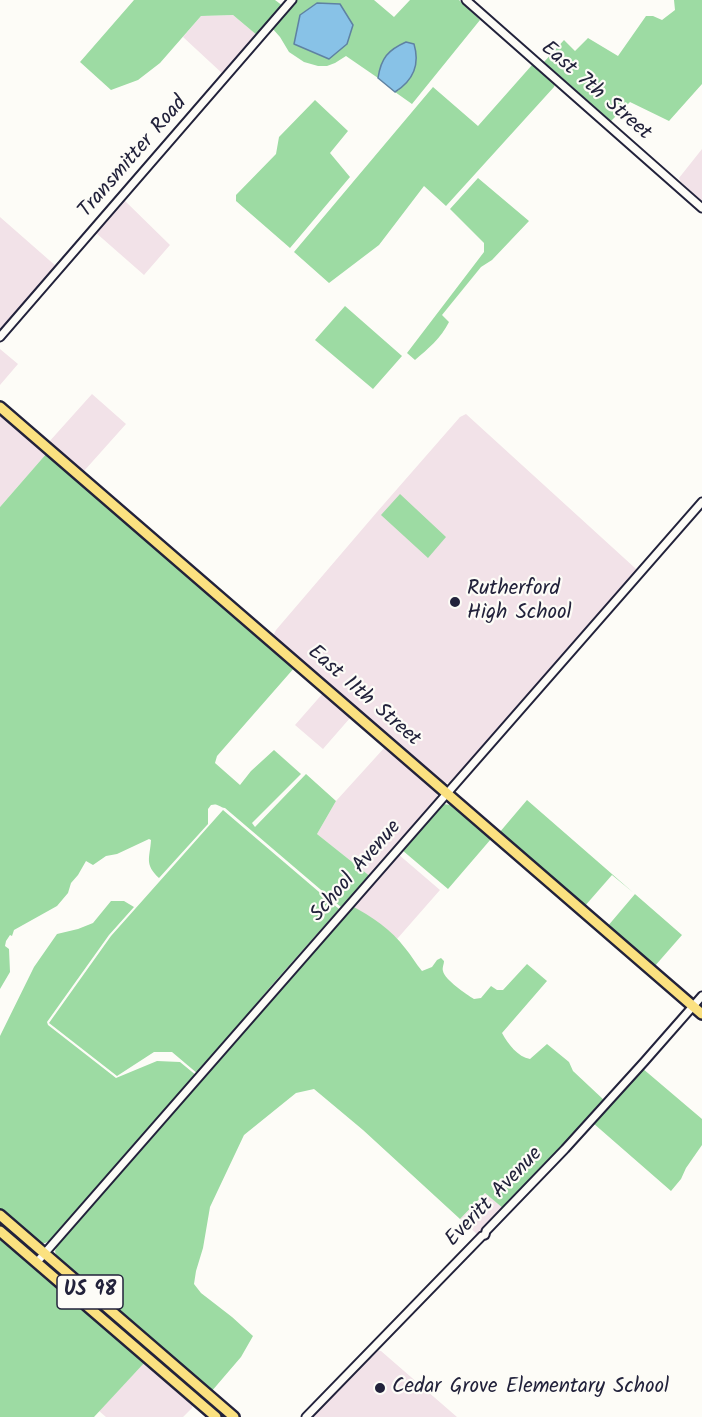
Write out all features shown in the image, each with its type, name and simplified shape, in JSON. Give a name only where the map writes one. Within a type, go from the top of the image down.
[{"type":"main road","name":"East 11th Street","points":[[0,407],[702,1014]]},
{"type":"main road","name":"US 98","points":[[0,1215],[234,1417]]},
{"type":"main road","name":"US 98","points":[[0,1231],[216,1417]]},
{"type":"street","name":"Transmitter Road","points":[[0,337],[292,0]]},
{"type":"street","name":"East 7th Street","points":[[466,0],[702,208]]},
{"type":"street","name":"School Avenue","points":[[37,1262],[702,502]]},
{"type":"street","name":"Everitt Avenue","points":[[306,1417],[485,1235],[486,1231],[565,1149],[702,996]]},
{"type":"shaded area","points":[[233,15],[258,36],[224,75],[183,37],[201,16]]},
{"type":"shaded area","points":[[702,149],[702,201],[679,178]]},
{"type":"shaded area","points":[[123,199],[170,245],[144,275],[95,232]]},
{"type":"shaded area","points":[[0,217],[57,267],[0,332]]},
{"type":"shaded area","points":[[0,349],[18,364],[0,385]]},
{"type":"shaded area","points":[[92,394],[126,424],[81,472],[48,443]]},
{"type":"shaded area","points":[[0,414],[47,453],[0,507]]},
{"type":"shaded area","name":"Rutherford High School","points":[[466,414],[637,570],[456,779],[445,783],[438,780],[276,640],[274,634],[377,512],[460,417]]},
{"type":"shaded area","points":[[324,692],[350,715],[350,718],[323,749],[295,725]]},
{"type":"shaded area","points":[[385,747],[435,791],[437,800],[371,877],[317,834],[336,801]]},
{"type":"shaded area","points":[[398,854],[440,890],[397,939],[352,906]]},
{"type":"shaded area","points":[[486,1193],[504,1209],[478,1235],[460,1219]]},
{"type":"shaded area","name":"Cedar Grove Elementary School","points":[[374,1350],[381,1351],[457,1417],[309,1417]]},
{"type":"shaded area","points":[[146,1361],[193,1403],[192,1408],[183,1417],[106,1417],[99,1411]]},
{"type":"green space","points":[[134,0],[275,0],[283,6],[258,36],[233,15],[201,16],[160,63],[138,80],[111,90],[80,62]]},
{"type":"green space","points":[[297,0],[374,0],[394,17],[410,0],[459,0],[480,20],[412,104],[395,92],[399,90],[379,71],[378,78],[346,56],[327,66],[318,66],[304,62],[289,52],[272,28]]},
{"type":"green space","points":[[674,0],[702,0],[702,84],[669,121],[630,102],[611,121],[544,62],[564,40],[575,51],[588,38],[618,56],[646,16],[662,20],[675,10]]},
{"type":"green space","points":[[532,65],[555,84],[554,87],[446,206],[424,186],[379,245],[329,283],[294,252],[433,87],[478,126]]},
{"type":"green space","points":[[315,100],[348,131],[330,153],[350,177],[290,248],[236,201],[236,195],[276,154],[279,137]]},
{"type":"green space","points":[[478,178],[529,221],[492,260],[481,267],[442,315],[449,322],[442,333],[415,360],[407,353],[484,252],[484,243],[450,209]]},
{"type":"green space","points":[[345,306],[402,356],[373,389],[315,340]]},
{"type":"green space","points":[[47,453],[295,667],[217,756],[215,763],[240,785],[251,771],[274,750],[301,774],[252,823],[255,827],[306,774],[336,801],[317,834],[371,877],[341,911],[341,907],[225,808],[211,805],[208,809],[208,824],[159,878],[151,869],[149,856],[151,840],[149,839],[117,854],[106,856],[93,865],[86,861],[71,883],[68,893],[57,906],[14,930],[12,936],[10,935],[5,946],[9,949],[10,972],[0,989],[0,507]]},
{"type":"green space","points":[[400,494],[446,537],[428,558],[381,515]]},
{"type":"green space","points":[[527,800],[634,893],[612,875],[584,907],[499,833]]},
{"type":"green space","points":[[443,804],[451,805],[491,839],[448,889],[402,850]]},
{"type":"green space","points":[[223,810],[339,909],[198,1074],[172,1052],[154,1052],[117,1076],[49,1023],[111,936]]},
{"type":"green space","points":[[635,894],[682,935],[654,967],[607,927]]},
{"type":"green space","points":[[111,901],[124,901],[134,907],[109,935],[47,1022],[48,1025],[116,1078],[157,1061],[180,1062],[197,1076],[56,1237],[40,1243],[0,1210],[0,1036],[34,967],[57,934],[93,923]]},
{"type":"green space","points":[[352,906],[388,929],[422,971],[432,967],[441,958],[444,961],[443,970],[447,978],[474,999],[481,998],[491,986],[497,990],[503,990],[527,964],[547,981],[502,1033],[521,1056],[530,1059],[547,1044],[569,1062],[573,1071],[605,1101],[504,1209],[485,1193],[460,1219],[363,1130],[314,1089],[296,1093],[244,1135],[210,1207],[194,1284],[201,1293],[253,1336],[241,1357],[211,1392],[57,1260],[55,1251],[60,1239]]},
{"type":"green space","points":[[642,1068],[702,1119],[702,1145],[671,1191],[593,1123]]},
{"type":"green space","points":[[0,1235],[146,1361],[94,1417],[0,1417]]},
{"type":"green space","points":[[48,1261],[118,1322],[119,1325],[94,1308]]},
{"type":"green space","points":[[128,1331],[200,1395],[196,1395],[128,1336],[126,1332]]},
{"type":"water","points":[[317,3],[340,4],[353,25],[347,44],[329,59],[294,44],[300,15]]},
{"type":"water","points":[[406,42],[414,44],[416,65],[411,77],[395,92],[378,78],[379,71],[386,56],[394,48]]},
{"type":"place","name":"Rutherford High School","points":[[455,602]]},
{"type":"place","name":"Cedar Grove Elementary School","points":[[380,1388]]}]
